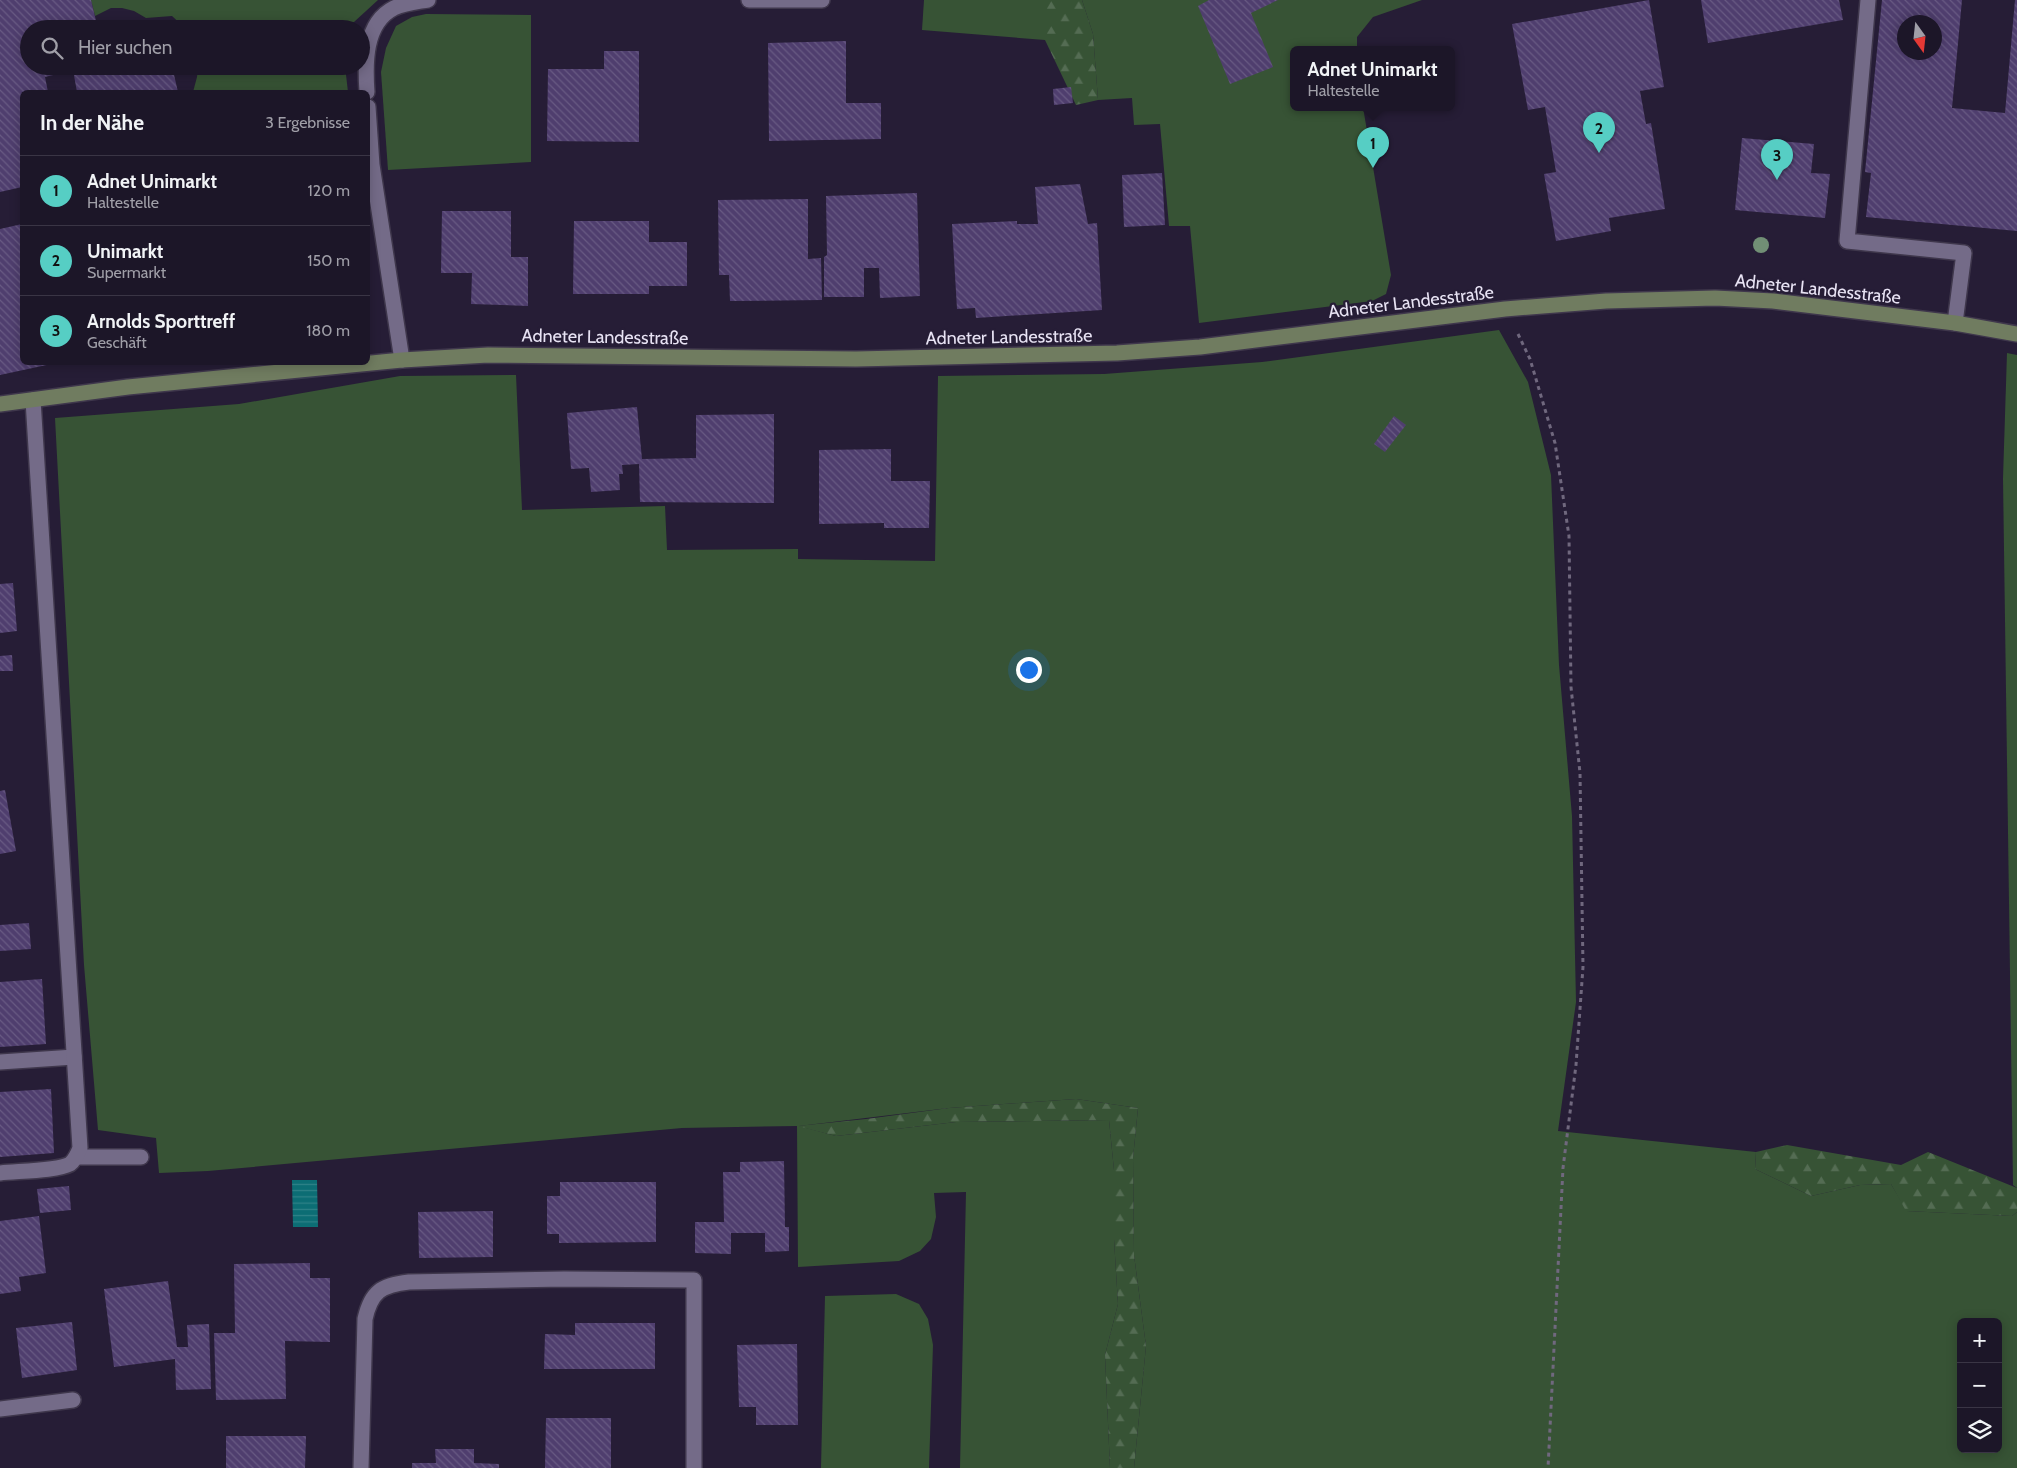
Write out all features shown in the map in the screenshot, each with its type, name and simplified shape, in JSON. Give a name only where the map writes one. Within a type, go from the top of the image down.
[{"type":"street","points":[[370,38],[378,23],[393,8],[412,2],[428,0]]},
{"type":"street","points":[[749,0],[822,0]]},
{"type":"street","points":[[1868,0],[1847,241],[1964,253],[1955,323]]},
{"type":"street","points":[[365,75],[366,90]]},
{"type":"street","points":[[370,136],[372,165],[402,360]]},
{"type":"street","name":"Adneter Landesstraße","points":[[370,363],[488,355],[856,358],[1117,354],[1200,347],[1505,309],[1606,301],[1714,298],[1773,301],[1955,323],[2017,334]]},
{"type":"street","name":"Adneter Landesstraße","points":[[0,404],[128,387],[351,365]]},
{"type":"street","points":[[0,1173],[54,1168],[69,1164],[76,1157],[80,1148],[33,400]]},
{"type":"street","points":[[0,1062],[74,1057]]},
{"type":"street","points":[[76,1157],[141,1157]]},
{"type":"street","points":[[361,1468],[365,1319],[368,1305],[375,1294],[382,1288],[395,1283],[409,1282],[601,1279],[694,1280],[694,1468]]},
{"type":"street","points":[[0,1409],[73,1400]]},
{"type":"path","points":[[1505,309],[1530,359],[1555,443],[1568,536],[1571,687],[1580,773],[1583,967],[1576,1065],[1563,1168],[1548,1468]]},
{"type":"green space","points":[[91,0],[378,0],[356,20],[176,20],[172,16],[146,18],[134,11],[122,8],[111,8],[95,16]]},
{"type":"green space","points":[[924,0],[1045,0],[1045,40],[922,30]]},
{"type":"green space","points":[[1045,0],[1082,0],[1093,34],[1098,100],[1076,105],[1045,40]]},
{"type":"green space","points":[[1082,0],[1422,0],[1373,17],[1357,37],[1357,46],[1290,46],[1290,111],[1364,111],[1391,275],[1386,294],[1372,301],[1199,323],[1190,226],[1169,226],[1160,124],[1134,125],[1132,98],[1098,100],[1093,34]]},
{"type":"green space","points":[[426,14],[531,15],[531,162],[388,170],[381,72],[386,48],[396,26],[412,17]]},
{"type":"green space","points":[[197,75],[346,75],[348,90],[194,90]]},
{"type":"green space","points":[[1499,330],[1528,382],[1551,475],[1559,665],[1572,816],[1576,1002],[1558,1131],[1756,1152],[1755,1169],[1811,1196],[1860,1185],[1891,1184],[1907,1211],[2012,1216],[2017,1212],[2017,1468],[1134,1468],[1146,1346],[1134,1255],[1133,1158],[1138,1108],[1076,1099],[949,1108],[799,1126],[836,1136],[956,1122],[1109,1120],[1114,1170],[1114,1239],[1118,1304],[1105,1355],[1110,1468],[960,1468],[966,1192],[934,1193],[936,1217],[931,1239],[920,1251],[899,1261],[798,1267],[797,1126],[682,1128],[208,1171],[159,1173],[156,1138],[98,1130],[84,965],[55,418],[239,404],[400,376],[516,375],[522,510],[665,506],[667,550],[798,549],[798,559],[935,561],[938,376],[1104,374],[1262,362]]},
{"type":"green space","points":[[2007,353],[2017,355],[2017,1188],[2013,1185],[2003,478]]},
{"type":"green space","points":[[1076,1099],[1138,1108],[1133,1158],[1134,1255],[1146,1346],[1134,1468],[1110,1468],[1105,1355],[1118,1304],[1114,1239],[1114,1170],[1109,1120],[956,1122],[836,1136],[797,1126],[949,1108]]},
{"type":"green space","points":[[1787,1145],[1901,1165],[1928,1152],[2017,1188],[2017,1212],[2012,1216],[1906,1211],[1891,1184],[1860,1185],[1811,1196],[1755,1169],[1756,1152]]},
{"type":"green space","points":[[896,1294],[919,1304],[928,1319],[933,1345],[929,1468],[821,1468],[825,1296]]},
{"type":"shaded area","points":[[292,1180],[317,1180],[318,1227],[293,1227]]},
{"type":"building","points":[[0,0],[91,0],[96,20],[20,20],[20,75],[53,75],[45,77],[48,90],[20,90],[20,187],[0,192]]},
{"type":"building","points":[[1209,0],[1278,0],[1251,13],[1273,67],[1230,84],[1198,6]]},
{"type":"building","points":[[1649,0],[1664,87],[1640,91],[1646,124],[1651,123],[1665,209],[1609,218],[1611,231],[1556,241],[1544,174],[1556,172],[1545,107],[1528,110],[1512,24]]},
{"type":"building","points":[[1701,0],[1839,0],[1843,20],[1708,43]]},
{"type":"building","points":[[1882,0],[1962,0],[1952,108],[2005,113],[2015,0],[2017,0],[2017,231],[1866,217],[1871,173],[1865,172]]},
{"type":"building","points":[[846,41],[846,103],[881,103],[881,139],[769,141],[768,43]]},
{"type":"building","points":[[604,51],[639,51],[639,142],[547,141],[548,69],[604,69]]},
{"type":"building","points":[[74,75],[174,75],[178,90],[77,90]]},
{"type":"building","points":[[1071,87],[1073,103],[1054,105],[1053,89]]},
{"type":"building","points":[[1742,138],[1814,144],[1811,173],[1830,174],[1825,218],[1735,210]]},
{"type":"building","points":[[1162,173],[1165,225],[1124,227],[1122,175]]},
{"type":"building","points":[[1080,184],[1088,224],[1097,223],[1102,310],[976,318],[975,308],[957,309],[952,224],[1017,221],[1017,224],[1038,224],[1035,187]]},
{"type":"building","points":[[917,193],[920,296],[880,298],[879,268],[864,268],[864,297],[824,297],[824,257],[827,255],[826,196]]},
{"type":"building","points":[[808,199],[808,259],[821,258],[822,300],[730,301],[729,275],[719,275],[718,200]]},
{"type":"building","points":[[442,211],[511,211],[511,257],[528,257],[528,306],[471,304],[472,273],[441,273]]},
{"type":"building","points":[[574,221],[649,221],[649,242],[687,242],[687,286],[649,286],[649,294],[573,294]]},
{"type":"building","points":[[20,224],[20,365],[47,365],[0,375],[0,229]]},
{"type":"building","points":[[637,407],[642,459],[696,458],[696,415],[774,414],[774,503],[640,502],[639,464],[622,465],[623,474],[619,474],[620,490],[591,492],[589,468],[571,469],[567,413]]},
{"type":"building","points":[[1394,416],[1406,425],[1385,452],[1374,444]]},
{"type":"building","points":[[891,449],[891,481],[930,481],[929,528],[884,528],[884,523],[819,524],[819,450]]},
{"type":"building","points":[[13,583],[17,631],[0,633],[0,584]]},
{"type":"building","points":[[12,655],[13,671],[0,671],[0,656]]},
{"type":"building","points":[[5,790],[16,851],[0,854],[0,791]]},
{"type":"building","points":[[29,923],[31,949],[0,951],[0,925]]},
{"type":"building","points":[[42,979],[46,1044],[0,1047],[0,982]]},
{"type":"building","points":[[51,1089],[54,1153],[0,1157],[0,1092]]},
{"type":"building","points":[[784,1161],[785,1227],[789,1227],[789,1251],[765,1252],[765,1233],[731,1233],[731,1254],[695,1253],[695,1222],[724,1222],[723,1172],[740,1172],[740,1162]]},
{"type":"building","points":[[560,1182],[656,1182],[656,1242],[559,1243],[559,1234],[547,1234],[547,1196],[560,1196]]},
{"type":"building","points":[[69,1186],[71,1210],[40,1213],[37,1189]]},
{"type":"building","points":[[493,1211],[493,1257],[419,1258],[418,1212]]},
{"type":"building","points":[[39,1216],[46,1273],[19,1277],[21,1291],[0,1294],[0,1221]]},
{"type":"building","points":[[310,1263],[310,1278],[330,1278],[330,1342],[285,1341],[286,1399],[216,1400],[214,1333],[235,1333],[234,1264]]},
{"type":"building","points":[[168,1281],[177,1347],[188,1347],[187,1325],[209,1324],[211,1389],[176,1390],[175,1359],[114,1367],[104,1289]]},
{"type":"building","points":[[72,1322],[77,1370],[22,1378],[16,1328]]},
{"type":"building","points":[[575,1323],[655,1323],[655,1369],[544,1369],[545,1334],[575,1335]]},
{"type":"building","points":[[797,1344],[798,1425],[756,1425],[756,1407],[739,1407],[737,1345]]},
{"type":"building","points":[[546,1418],[611,1418],[611,1468],[545,1468]]},
{"type":"building","points":[[226,1436],[306,1436],[305,1468],[226,1468]]},
{"type":"building","points":[[435,1449],[474,1449],[474,1463],[499,1464],[499,1468],[412,1468],[412,1463],[436,1463]]},
{"type":"place","name":"Unimarkt","points":[[1599,153]]},
{"type":"place","name":"Adnet Unimarkt","points":[[1373,168]]},
{"type":"place","name":"Arnolds Sporttreff","points":[[1777,180]]}]
